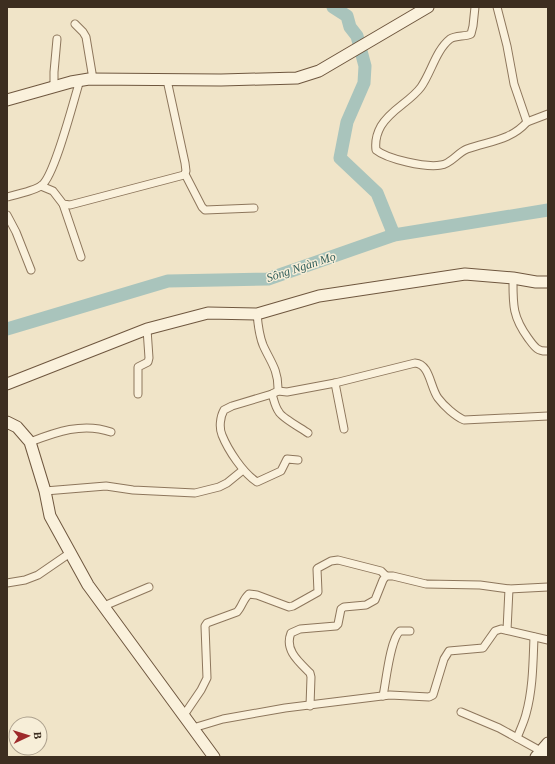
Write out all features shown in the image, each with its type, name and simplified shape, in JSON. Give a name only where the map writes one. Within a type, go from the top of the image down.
[{"type":"street","points":[[7,100],[54,86],[80,80],[93,79],[167,80],[297,78],[319,71],[428,7]]},
{"type":"street","points":[[475,7],[471,34],[454,37],[448,41],[419,89],[386,119],[380,127],[376,150],[393,158],[421,165],[442,165],[467,149],[509,136],[519,130],[527,122],[548,114]]},
{"type":"street","points":[[497,7],[507,46],[514,84],[527,122]]},
{"type":"street","points":[[75,24],[83,32],[86,38],[93,79]]},
{"type":"street","points":[[54,86],[54,60],[57,39]]},
{"type":"street","points":[[7,197],[41,186],[48,178],[80,80]]},
{"type":"street","points":[[167,80],[185,163],[185,174],[202,207],[205,210],[254,208]]},
{"type":"street","points":[[63,204],[70,204],[147,186],[178,178],[185,174]]},
{"type":"street","points":[[41,186],[53,191],[63,204],[81,257]]},
{"type":"street","points":[[7,215],[16,232],[31,270]]},
{"type":"street","points":[[7,384],[147,328],[208,314],[257,314],[319,296],[403,282],[465,274],[548,282]]},
{"type":"street","points":[[513,278],[514,309],[516,319],[536,349],[548,351]]},
{"type":"street","points":[[257,314],[258,330],[261,340],[276,370],[278,386],[275,392],[275,405],[282,416],[308,433]]},
{"type":"street","points":[[138,394],[138,368],[140,365],[148,362],[149,358],[147,328]]},
{"type":"street","points":[[298,460],[287,459],[281,471],[259,482],[255,481],[243,470],[222,434],[222,414],[225,409],[275,392],[287,392],[335,383],[413,363],[419,363],[425,369],[438,397],[464,420],[548,416]]},
{"type":"street","points":[[335,383],[344,429]]},
{"type":"street","points":[[7,422],[17,427],[30,442],[45,492],[50,516],[88,585],[214,757]]},
{"type":"street","points":[[30,442],[69,429],[98,428],[111,432]]},
{"type":"street","points":[[45,492],[106,486],[133,490],[195,493],[220,487],[243,470]]},
{"type":"street","points":[[7,583],[25,580],[38,575],[70,553]]},
{"type":"street","points":[[184,715],[201,690],[207,678],[206,623],[237,612],[240,609],[245,597],[249,594],[254,594],[286,606],[293,606],[318,592],[316,569],[331,561],[338,560],[381,571],[386,576],[393,576],[426,584],[480,585],[509,589],[548,587]]},
{"type":"street","points":[[310,706],[310,673],[290,650],[288,639],[291,633],[300,629],[336,626],[338,624],[341,609],[344,607],[366,605],[375,600],[386,576]]},
{"type":"street","points":[[104,606],[149,587]]},
{"type":"street","points":[[507,630],[509,589]]},
{"type":"street","points":[[194,728],[210,722],[237,716],[285,708],[383,696],[397,695],[428,697],[432,695],[444,659],[449,651],[481,649],[485,646],[495,631],[501,629],[548,640]]},
{"type":"street","points":[[383,696],[390,655],[396,636],[400,630],[410,631]]},
{"type":"street","points":[[517,738],[526,715],[529,702],[534,636]]},
{"type":"street","points":[[461,712],[517,738],[542,755],[548,743]]},
{"type":"waterway","points":[[333,7],[347,16],[350,27],[357,36],[365,66],[364,83],[347,122],[340,158],[377,193],[394,235]]},
{"type":"waterway","name":"Sông Ngàn Mọ","points":[[7,329],[168,281],[268,279],[394,235],[548,210]]}]
